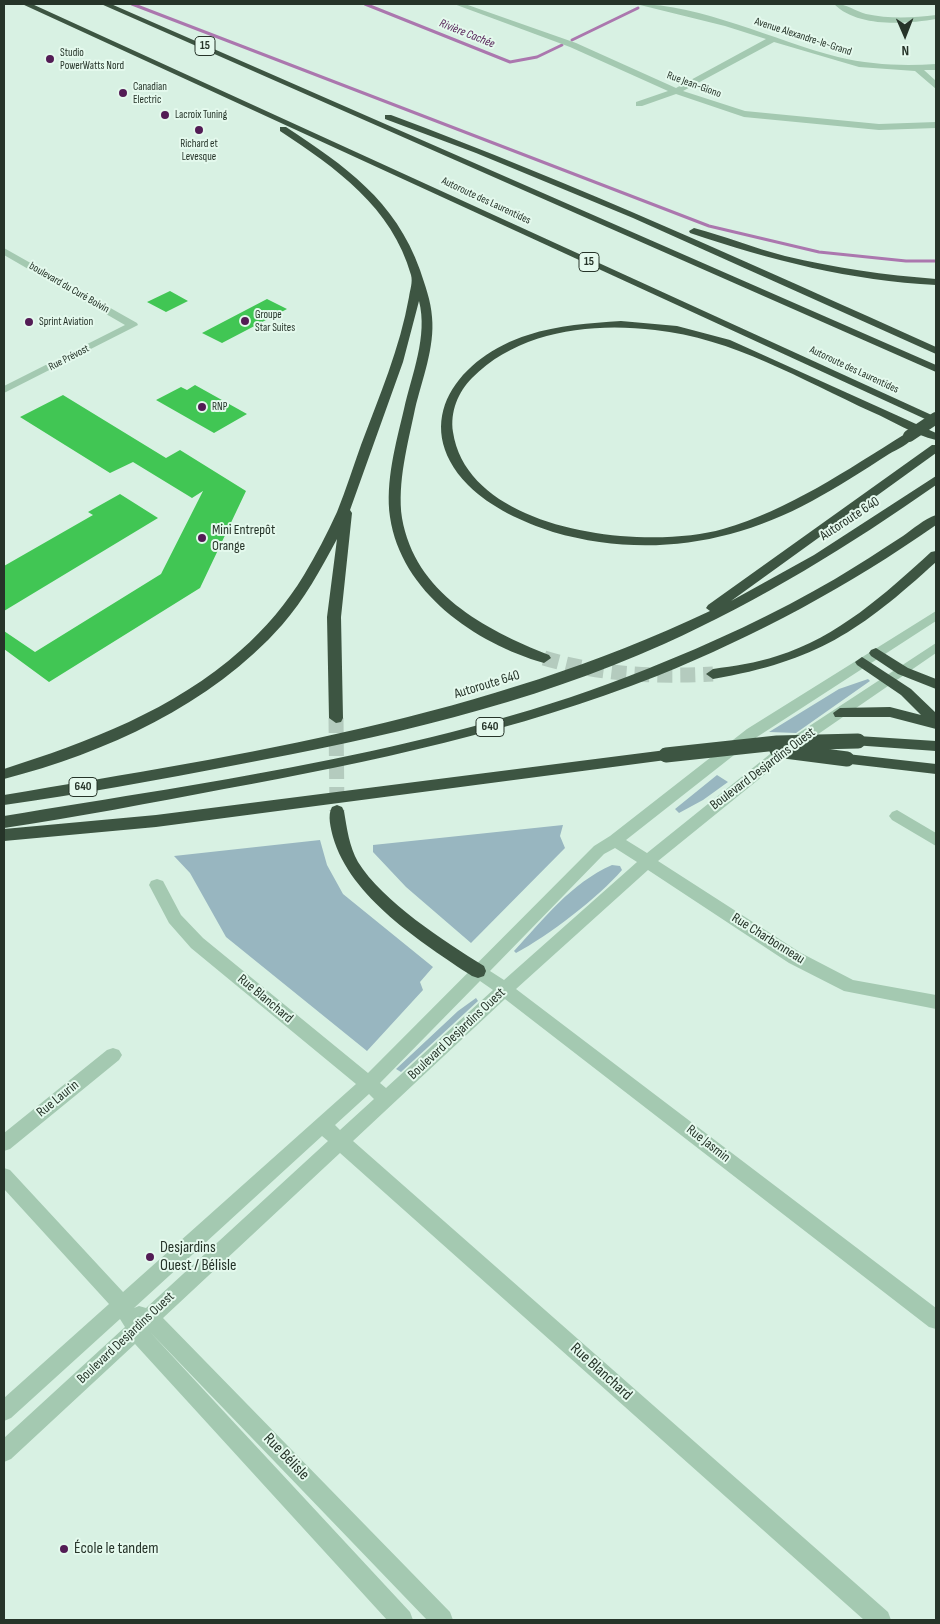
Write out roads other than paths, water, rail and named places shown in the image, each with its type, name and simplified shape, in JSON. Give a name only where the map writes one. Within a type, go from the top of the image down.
[{"type":"highway","name":"Autoroute des Laurentides","points":[[26,4],[936,420]]},
{"type":"highway","name":"Autoroute des Laurentides","points":[[106,4],[936,369]]},
{"type":"highway","points":[[292,85],[412,125],[605,203],[936,351]]},
{"type":"highway","points":[[242,102],[334,163],[365,188],[381,206],[409,250],[424,298],[428,324],[396,482],[395,510],[401,540],[412,566],[452,611],[488,634],[544,658]]},
{"type":"highway","points":[[605,203],[792,261],[866,276],[936,282]]},
{"type":"highway","points":[[4,774],[81,749],[144,721],[188,696],[241,658],[268,632],[297,595],[348,501],[405,342],[417,278]]},
{"type":"highway","points":[[936,420],[909,436],[814,495],[754,523],[697,539],[636,542],[605,540],[565,532],[503,506],[481,490],[464,473],[450,447],[446,430],[449,404],[457,388],[473,370],[494,355],[516,344],[554,331],[621,324],[674,329],[724,342],[936,437]]},
{"type":"highway","points":[[679,632],[931,451]]},
{"type":"highway","name":"Autoroute 640","points":[[4,800],[262,756],[402,726],[553,681],[679,632],[744,601],[856,536],[936,480]]},
{"type":"highway","points":[[336,718],[334,617],[348,501]]},
{"type":"highway","name":"640","points":[[4,822],[362,758],[478,730],[573,701],[676,663],[762,624],[848,577],[936,519]]},
{"type":"highway","points":[[713,674],[777,662],[832,639],[876,609],[936,556]]},
{"type":"highway","points":[[876,653],[903,670],[936,684]]},
{"type":"highway","points":[[862,662],[889,680],[936,722]]},
{"type":"highway","points":[[840,713],[890,712],[936,722]]},
{"type":"highway","points":[[4,835],[165,820],[748,746],[808,741],[858,741],[935,745]]},
{"type":"highway","points":[[748,746],[936,769]]},
{"type":"highway","points":[[337,811],[339,832],[344,852],[365,884],[457,958],[478,970]]},
{"type":"street","name":"Rue Jean-Giono","points":[[458,4],[573,46],[676,91],[744,114],[879,127],[936,125]]},
{"type":"street","name":"Avenue Alexandre-le-Grand","points":[[640,4],[714,20],[852,65],[888,69],[936,67]]},
{"type":"street","points":[[665,9],[674,4]]},
{"type":"street","points":[[838,4],[843,8],[863,15],[883,19],[936,17]]},
{"type":"street","points":[[638,104],[676,91],[773,39]]},
{"type":"street","points":[[918,69],[936,86]]},
{"type":"street","name":"boulevard du Curé Boivin","points":[[4,251],[134,325]]},
{"type":"street","name":"Rue Prévost","points":[[4,390],[134,325]]},
{"type":"street","name":"Boulevard Desjardins Ouest","points":[[4,1411],[368,1084],[478,970],[599,850],[615,840],[752,733],[936,615]]},
{"type":"street","name":"Boulevard Desjardins Ouest","points":[[4,1452],[505,989],[648,861],[790,746],[936,647]]},
{"type":"street","points":[[897,816],[936,840]]},
{"type":"street","name":"Rue Charbonneau","points":[[615,840],[794,958],[850,986],[936,1002]]},
{"type":"street","name":"Rue Blanchard","points":[[157,885],[184,931],[387,1099]]},
{"type":"street","name":"Rue Jasmin","points":[[478,970],[936,1320]]},
{"type":"street","name":"Rue Laurin","points":[[4,1143],[113,1056]]},
{"type":"street","name":"Rue Blanchard","points":[[322,1125],[880,1620]]},
{"type":"street","name":"Rue Bélisle","points":[[4,1176],[141,1324],[402,1620]]},
{"type":"street","name":"Rue Bélisle","points":[[141,1324],[168,1335],[442,1620]]},
{"type":"waterway","points":[[132,4],[709,226],[819,252],[906,261],[936,261]]},
{"type":"waterway","name":"Rivière Cachée","points":[[365,4],[510,62],[537,57],[562,45]]},
{"type":"waterway","name":"Rivière Cachée","points":[[572,40],[638,8]]},
{"type":"tunnel","points":[[544,658],[565,664],[628,674],[713,674]]},
{"type":"tunnel","points":[[336,718],[337,811]]},
{"type":"place","name":"Studio PowerWatts Nord","points":[[50,59]]},
{"type":"place","name":"Canadian Electric","points":[[123,93]]},
{"type":"place","name":"Lacroix Tuning","points":[[165,115]]},
{"type":"place","name":"Richard et Levesque","points":[[199,130]]},
{"type":"place","name":"Groupe Star Suites","points":[[245,321]]},
{"type":"place","name":"Sprint Aviation","points":[[29,322]]},
{"type":"place","name":"RNP","points":[[202,407]]},
{"type":"place","name":"Mini Entrepôt Orange","points":[[202,538]]},
{"type":"place","name":"Desjardins Ouest / Bélisle","points":[[150,1257]]},
{"type":"place","name":"École le tandem","points":[[64,1549]]}]
